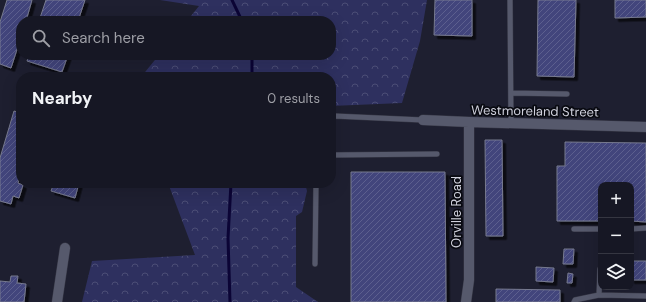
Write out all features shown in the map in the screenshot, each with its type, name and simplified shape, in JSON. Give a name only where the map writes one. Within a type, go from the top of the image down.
[{"type":"street","name":"Westmoreland Street","points":[[423,120],[646,127]]},
{"type":"street","name":"Orville Road","points":[[466,302],[469,280],[469,122]]},
{"type":"street","points":[[57,302],[65,248]]},
{"type":"lane","points":[[510,0],[511,123]]},
{"type":"lane","points":[[511,93],[567,94]]},
{"type":"lane","points":[[336,116],[423,120]]},
{"type":"lane","points":[[336,155],[437,154]]},
{"type":"lane","points":[[315,264],[316,188]]},
{"type":"lane","points":[[634,229],[646,228]]},
{"type":"lane","points":[[574,229],[598,229]]},
{"type":"lane","points":[[599,290],[599,295]]},
{"type":"lane","points":[[574,302],[575,300],[599,295],[646,296]]},
{"type":"green space","points":[[160,0],[427,0],[420,41],[402,103],[336,106],[336,72],[145,72],[155,60],[336,60],[336,16],[191,16],[199,6]]},
{"type":"green space","points":[[170,188],[306,188],[307,191],[302,212],[296,216],[296,287],[318,302],[82,302],[92,261],[195,255]]},
{"type":"building","points":[[7,0],[32,0],[27,16],[16,16],[16,52],[11,68],[0,64],[0,22]]},
{"type":"building","points":[[46,0],[85,0],[80,16],[41,16]]},
{"type":"building","points":[[435,0],[472,0],[472,36],[434,35]]},
{"type":"building","points":[[538,0],[576,0],[574,77],[537,76]]},
{"type":"building","points":[[615,0],[646,0],[646,17],[615,18]]},
{"type":"building","points":[[27,60],[66,60],[62,72]]},
{"type":"building","points":[[14,111],[16,112],[16,188],[22,188],[19,198],[13,196],[11,204],[0,201],[0,158]]},
{"type":"building","points":[[485,140],[502,140],[503,236],[486,236]]},
{"type":"building","points":[[565,142],[646,143],[646,222],[634,221],[634,182],[598,182],[598,221],[557,221],[557,166],[565,166]]},
{"type":"building","points":[[351,172],[445,172],[446,302],[351,302]]},
{"type":"building","points":[[52,188],[78,188],[75,198],[51,191]]},
{"type":"building","points":[[564,249],[574,249],[573,264],[563,264]]},
{"type":"building","points":[[634,261],[646,261],[646,280],[634,280]]},
{"type":"building","points":[[536,267],[554,268],[553,282],[536,281]]},
{"type":"building","points":[[568,273],[573,274],[572,283],[567,283]]},
{"type":"building","points":[[11,276],[18,276],[17,283],[26,284],[24,302],[0,302],[0,281],[10,282]]},
{"type":"building","points":[[496,289],[560,290],[560,302],[496,302]]},
{"type":"waterway","points":[[232,0],[240,16]]},
{"type":"waterway","points":[[252,60],[252,72]]},
{"type":"waterway","points":[[230,302],[228,238],[231,188]]}]
